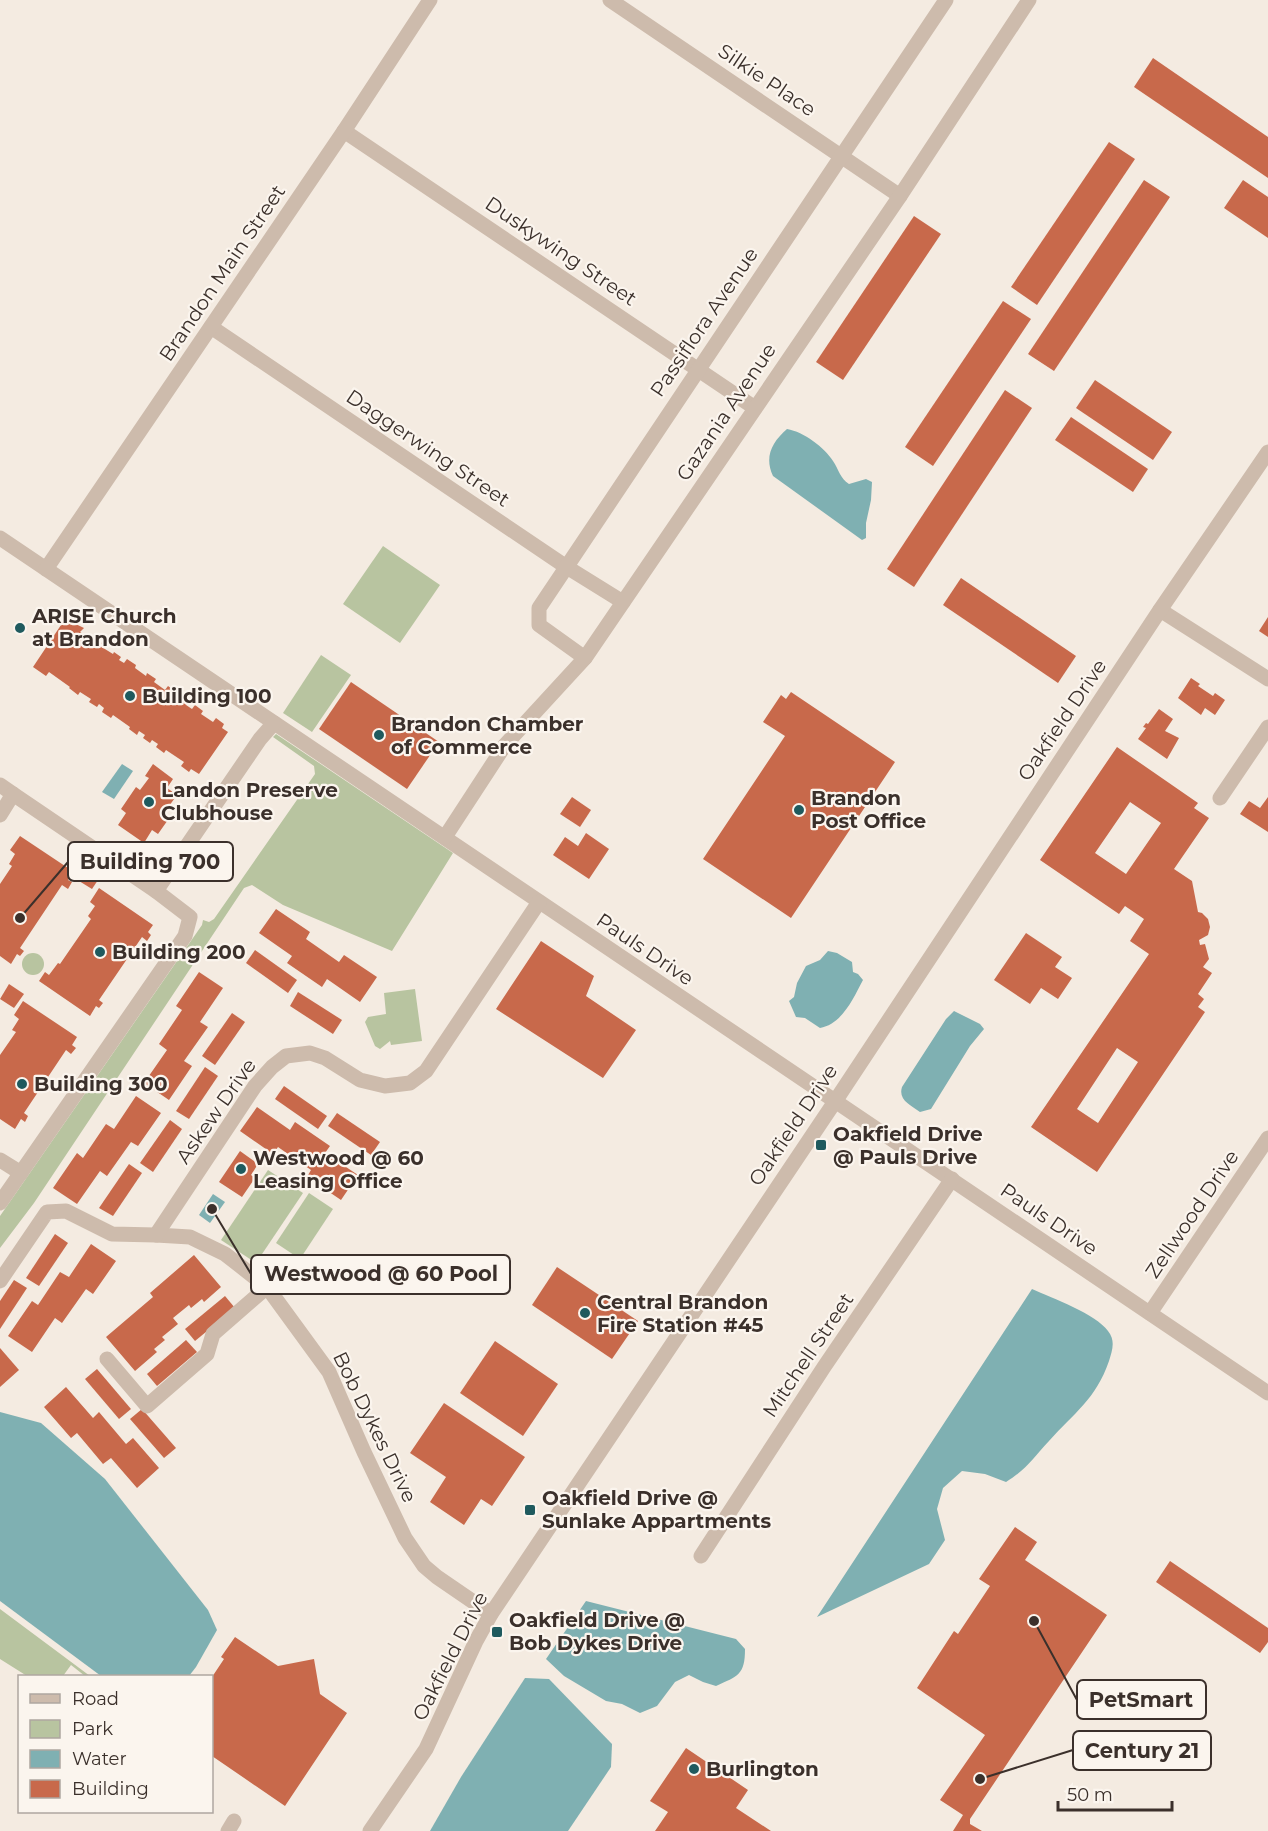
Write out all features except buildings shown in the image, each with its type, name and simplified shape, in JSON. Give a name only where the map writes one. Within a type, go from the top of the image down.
[{"type":"street","name":"Brandon Main Street","points":[[46,569],[344,131],[430,0]]},
{"type":"street","name":"Silkie Place","points":[[610,0],[900,196]]},
{"type":"street","name":"Passiflora Avenue","points":[[585,657],[539,626],[539,608],[946,0]]},
{"type":"street","name":"Gazania Avenue","points":[[445,837],[505,745],[585,657],[900,196],[1029,0]]},
{"type":"street","name":"Duskywing Street","points":[[344,131],[755,408]]},
{"type":"street","name":"Daggerwing Street","points":[[211,327],[622,602]]},
{"type":"street","name":"Oakfield Drive","points":[[370,1831],[426,1749],[476,1641],[491,1614],[836,1100],[1160,610],[1268,452]]},
{"type":"street","name":"Pauls Drive","points":[[0,538],[1268,1393]]},
{"type":"street","points":[[1160,610],[1268,679]]},
{"type":"street","points":[[156,891],[254,747],[274,723]]},
{"type":"street","points":[[1220,798],[1268,727]]},
{"type":"street","points":[[0,785],[156,891],[190,917],[185,936],[0,1203]]},
{"type":"street","points":[[0,815],[14,794]]},
{"type":"street","name":"Askew Drive","points":[[156,1235],[255,1086],[272,1067],[286,1056],[310,1053],[325,1058],[360,1080],[385,1086],[410,1083],[426,1071],[539,902]]},
{"type":"street","name":"Zellwood Drive","points":[[1150,1313],[1268,1138]]},
{"type":"street","points":[[0,1160],[21,1173]]},
{"type":"street","name":"Mitchell Street","points":[[701,1556],[824,1367],[952,1179]]},
{"type":"street","points":[[0,1281],[47,1212],[66,1211],[112,1234],[156,1235]]},
{"type":"street","name":"Bob Dykes Drive","points":[[156,1235],[190,1237],[225,1254],[267,1287],[329,1372],[405,1538],[424,1566],[491,1614]]},
{"type":"street","points":[[107,1359],[147,1406],[207,1354],[213,1334],[267,1287]]},
{"type":"green space","points":[[383,546],[440,585],[400,643],[343,604]]},
{"type":"green space","points":[[321,655],[351,675],[312,732],[283,713]]},
{"type":"green space","points":[[276,734],[453,853],[392,951],[283,905],[252,885],[244,888],[34,1203],[0,1248],[0,1216],[202,925],[203,920],[209,922],[214,919],[315,774],[314,766],[273,737]]},
{"type":"green space","points":[[33,953],[41,956],[44,964],[41,972],[33,975],[25,972],[22,964],[25,956]]},
{"type":"green space","points":[[415,989],[422,1041],[391,1045],[390,1041],[380,1049],[375,1046],[365,1022],[368,1017],[386,1014],[384,993]]},
{"type":"green space","points":[[268,1170],[303,1193],[256,1263],[221,1240]]},
{"type":"green space","points":[[309,1193],[333,1209],[300,1259],[276,1243]]},
{"type":"green space","points":[[0,1609],[89,1675],[84,1675],[71,1665],[64,1675],[25,1675],[0,1659]]},
{"type":"water","points":[[787,429],[800,433],[819,446],[849,484],[866,479],[872,482],[866,538],[862,540],[773,476],[769,462],[771,450],[777,439]]},
{"type":"water","points":[[122,764],[133,771],[114,799],[102,792]]},
{"type":"water","points":[[828,951],[837,953],[852,962],[853,972],[863,980],[841,1016],[828,1026],[820,1028],[805,1018],[796,1017],[789,1001],[794,997],[797,983],[806,966],[820,960]]},
{"type":"water","points":[[954,1011],[980,1024],[984,1029],[970,1046],[931,1109],[920,1112],[903,1099],[902,1087],[946,1019]]},
{"type":"water","points":[[213,1194],[225,1202],[210,1223],[199,1215]]},
{"type":"water","points":[[1032,1289],[1084,1313],[1108,1331],[1113,1342],[1112,1350],[1098,1386],[1084,1405],[1029,1463],[1006,1482],[985,1474],[962,1471],[943,1488],[937,1509],[945,1540],[929,1564],[817,1617]]},
{"type":"water","points":[[0,1412],[41,1423],[105,1479],[208,1610],[217,1630],[190,1675],[100,1675],[0,1601]]},
{"type":"water","points":[[586,1601],[736,1639],[745,1649],[742,1669],[735,1677],[716,1686],[689,1675],[675,1682],[657,1706],[640,1713],[622,1704],[606,1701],[564,1676],[546,1659]]},
{"type":"water","points":[[525,1678],[549,1679],[612,1744],[611,1767],[568,1831],[430,1831],[461,1777]]},
{"type":"place","name":"ARISE Church at Brandon","points":[[20,628]]},
{"type":"place","name":"Building 100","points":[[130,696]]},
{"type":"place","name":"Brandon Chamber of Commerce","points":[[379,735]]},
{"type":"place","name":"Landon Preserve Clubhouse","points":[[149,802]]},
{"type":"place","name":"Brandon Post Office","points":[[799,810]]},
{"type":"place","name":"Building 700","points":[[20,918]]},
{"type":"place","name":"Building 200","points":[[100,952]]},
{"type":"place","name":"Building 300","points":[[22,1084]]},
{"type":"place","name":"Oakfield Drive @ Pauls Drive","points":[[821,1145]]},
{"type":"place","name":"Westwood @ 60 Leasing Office","points":[[241,1169]]},
{"type":"place","name":"Westwood @ 60 Pool","points":[[212,1209]]},
{"type":"place","name":"Central Brandon Fire Station #45","points":[[585,1313]]},
{"type":"place","name":"Oakfield Drive @ Sunlake Appartments","points":[[530,1510]]},
{"type":"place","name":"PetSmart","points":[[1034,1621]]},
{"type":"place","name":"Oakfield Drive @ Bob Dykes Drive","points":[[497,1632]]},
{"type":"place","name":"Burlington","points":[[694,1769]]},
{"type":"place","name":"Century 21","points":[[980,1779]]}]
